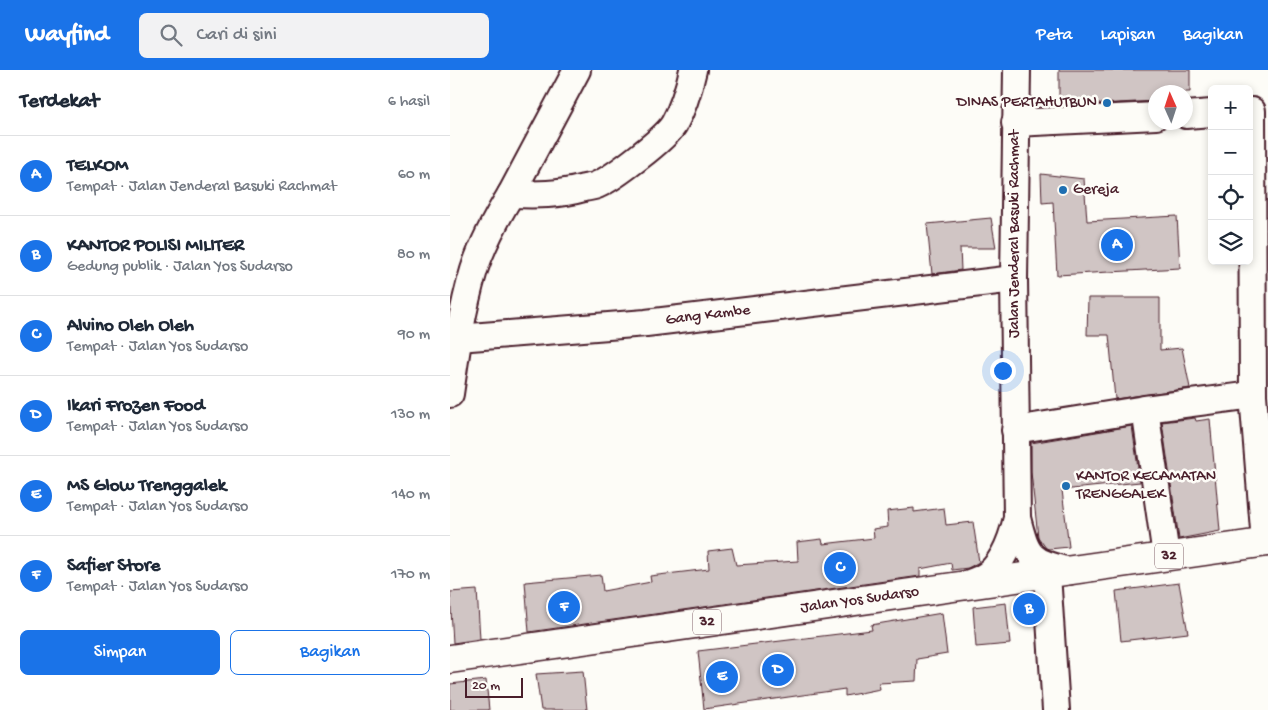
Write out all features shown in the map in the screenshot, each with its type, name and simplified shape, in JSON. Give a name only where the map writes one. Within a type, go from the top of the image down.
[{"type":"highway","name":"Jalan Yos Sudarso","points":[[450,658],[1267,542]]},
{"type":"street","points":[[450,394],[458,338],[475,269],[499,214],[577,70]]},
{"type":"street","points":[[511,194],[562,194],[598,185],[625,167],[651,147],[673,126],[690,86],[693,70]]},
{"type":"street","name":"Jalan Jenderal Basuki Rachmat","points":[[1017,70],[1014,279],[1017,518]]},
{"type":"street","points":[[1257,111],[1253,396],[1267,542]]},
{"type":"street","points":[[1193,114],[1208,113]]},
{"type":"street","points":[[1015,123],[1148,116]]},
{"type":"street","name":"Gang Kambe","points":[[458,338],[646,323],[1014,279]]},
{"type":"street","points":[[1015,430],[1145,409],[1253,396]]},
{"type":"street","points":[[1145,409],[1166,556]]},
{"type":"street","points":[[1017,518],[1023,544],[1031,557],[1058,573],[1056,710]]},
{"type":"street","points":[[964,586],[984,577],[1000,561],[1012,539],[1017,518]]},
{"type":"building","name":"DINAS PERTAHUTBUN","points":[[1059,70],[1190,70],[1190,85],[1148,85],[1148,101],[1059,106]]},
{"type":"building","points":[[1041,174],[1084,179],[1087,221],[1177,216],[1180,268],[1057,275],[1053,202],[1042,203]]},
{"type":"building","points":[[991,218],[996,248],[960,248],[961,270],[932,274],[927,224]]},
{"type":"building","points":[[1088,298],[1160,298],[1160,350],[1182,348],[1190,388],[1115,399],[1109,335],[1087,335]]},
{"type":"building","points":[[1195,418],[1196,421],[1210,419],[1220,531],[1179,539],[1162,422]]},
{"type":"building","name":"KANTOR KECAMATAN TRENGGALEK","points":[[1132,426],[1140,482],[1062,490],[1069,547],[1046,548],[1038,537],[1031,472],[1031,443]]},
{"type":"building","points":[[914,508],[914,512],[944,508],[946,525],[973,522],[979,562],[968,568],[952,570],[951,563],[920,569],[920,576],[529,632],[525,582],[601,575],[603,591],[651,582],[650,576],[709,569],[708,551],[732,548],[736,565],[798,561],[797,542],[822,539],[823,544],[874,538],[873,529],[888,527],[887,511]]},
{"type":"building","points":[[1179,583],[1188,633],[1121,641],[1116,591]]},
{"type":"building","points":[[477,590],[480,639],[453,643],[450,592]]},
{"type":"building","points":[[1006,603],[1010,644],[976,647],[973,607]]},
{"type":"building","points":[[942,613],[947,654],[917,659],[916,681],[879,683],[880,689],[845,696],[845,689],[704,709],[698,651],[872,630],[871,625]]},
{"type":"building","points":[[583,671],[587,710],[541,710],[536,674]]},
{"type":"building","points":[[486,680],[489,710],[450,710],[450,684]]},
{"type":"place","name":"DINAS PERTAHUTBUN","points":[[1107,103]]},
{"type":"place","name":"Gereja","points":[[1063,190]]},
{"type":"place","name":"TELKOM","points":[[1117,245]]},
{"type":"place","name":"KANTOR KECAMATAN TRENGGALEK","points":[[1066,486]]},
{"type":"place","name":"Alvino Oleh Oleh","points":[[840,568]]},
{"type":"place","name":"Safier Store","points":[[564,607]]},
{"type":"place","name":"KANTOR POLISI MILITER","points":[[1029,609]]},
{"type":"place","name":"Ikari Frozen Food","points":[[778,670]]},
{"type":"place","name":"MS Glow Trenggalek","points":[[722,677]]}]
